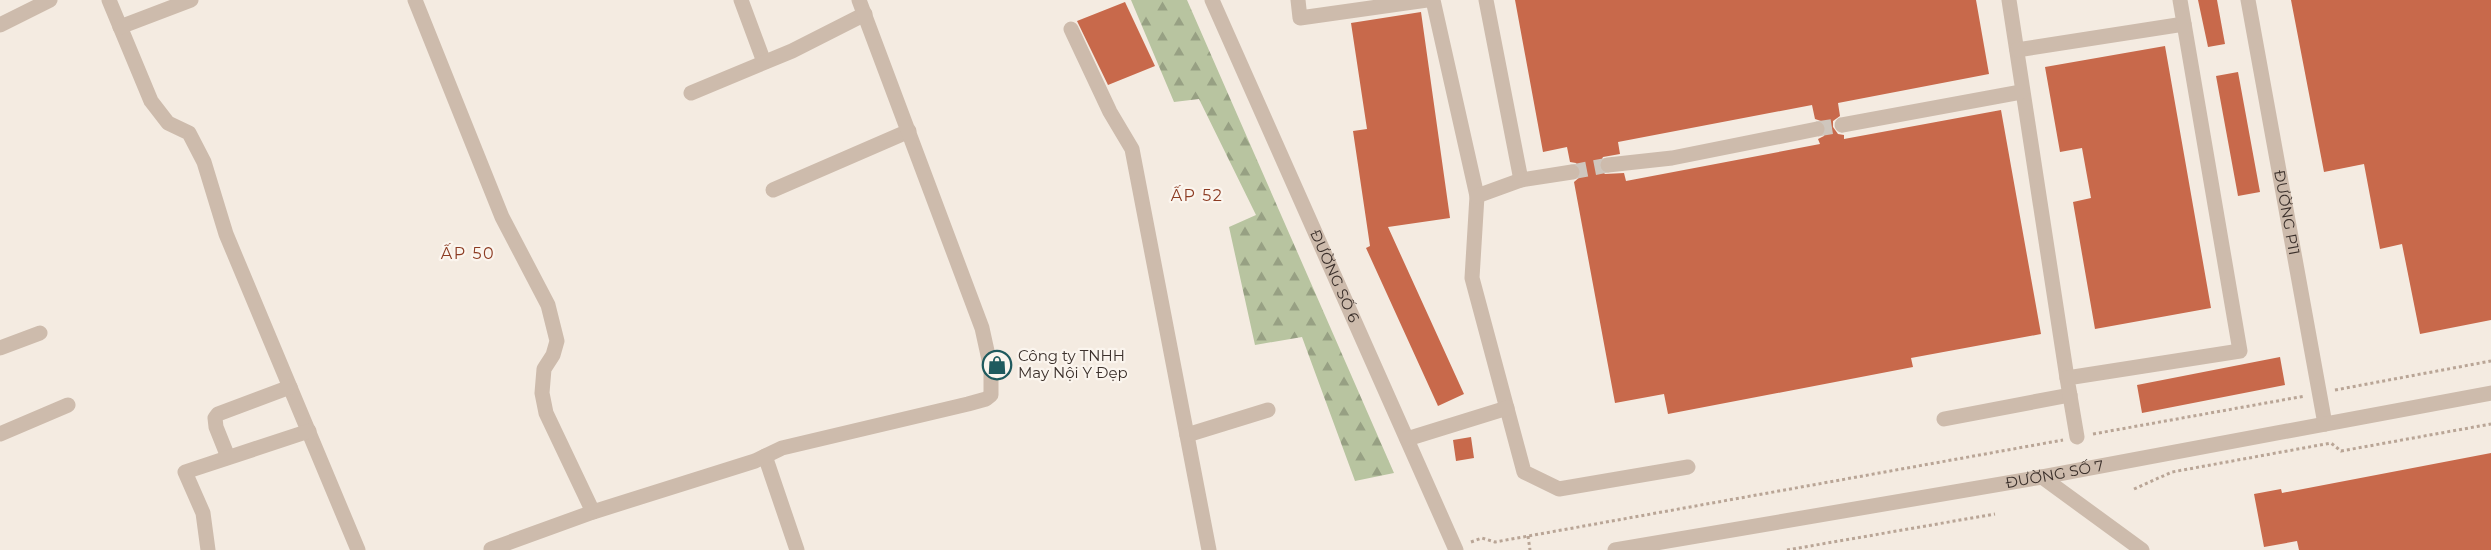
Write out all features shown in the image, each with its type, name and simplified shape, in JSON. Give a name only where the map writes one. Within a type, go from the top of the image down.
[{"type":"street","points":[[0,25],[50,0]]},
{"type":"street","points":[[109,0],[151,101],[168,123],[189,133],[204,162],[226,234],[358,550]]},
{"type":"street","points":[[120,27],[191,0]]},
{"type":"street","points":[[415,0],[502,217],[548,304],[556,341],[553,355],[544,369],[542,393],[546,413],[593,512]]},
{"type":"street","points":[[741,0],[764,62]]},
{"type":"street","name":"ĐƯỜNG SỐ 6","points":[[1212,0],[1456,549]]},
{"type":"street","points":[[1298,0],[1300,18],[1427,0]]},
{"type":"street","points":[[1433,0],[1477,196],[1472,278],[1524,472],[1559,489],[1688,467]]},
{"type":"street","points":[[1486,0],[1521,180]]},
{"type":"street","points":[[2009,0],[2021,92],[2077,437]]},
{"type":"street","points":[[2067,378],[2240,351],[2180,0]]},
{"type":"street","name":"ĐƯỜNG P11","points":[[2248,0],[2325,424]]},
{"type":"street","points":[[491,549],[783,448],[968,405],[986,399],[991,394],[991,369],[982,328],[862,7],[764,62],[692,93]]},
{"type":"street","points":[[2017,50],[2184,24]]},
{"type":"street","points":[[1071,28],[1110,112],[1132,149],[1209,550]]},
{"type":"street","points":[[1842,125],[2021,92]]},
{"type":"street","points":[[1608,165],[1672,158],[1817,129]]},
{"type":"street","points":[[773,190],[909,131]]},
{"type":"street","points":[[1477,196],[1521,180],[1572,172]]},
{"type":"street","points":[[0,348],[40,333]]},
{"type":"street","points":[[228,457],[216,427],[215,418],[218,414],[290,387]]},
{"type":"street","name":"ĐƯỜNG SỐ 7","points":[[1615,550],[2042,477],[2491,393]]},
{"type":"street","points":[[1944,419],[2070,394]]},
{"type":"street","points":[[0,434],[68,405]]},
{"type":"street","points":[[1407,439],[1508,408]]},
{"type":"street","points":[[1187,435],[1268,410]]},
{"type":"street","points":[[208,550],[202,513],[185,472],[309,431]]},
{"type":"street","points":[[765,456],[797,550]]},
{"type":"street","points":[[2042,477],[2142,550]]},
{"type":"path","points":[[1456,549],[1482,538],[1495,542],[2491,361]]},
{"type":"path","points":[[2134,489],[2172,472],[2331,443],[2342,451],[2491,424]]},
{"type":"path","points":[[1787,550],[1995,514]]},
{"type":"path","points":[[1528,536],[1530,550]]},
{"type":"green space","points":[[1131,0],[1187,0],[1394,473],[1355,481],[1302,337],[1255,345],[1229,227],[1256,215],[1199,99],[1174,102]]},
{"type":"building","points":[[1515,0],[1976,0],[1989,74],[1838,103],[1840,116],[1833,121],[1833,127],[1838,134],[1844,135],[1844,139],[2001,110],[2041,334],[1911,358],[1913,367],[1668,414],[1664,394],[1615,403],[1574,182],[1581,176],[1581,170],[1576,163],[1570,162],[1567,147],[1543,152]],"holes":[[[1812,105],[1815,119],[1824,122],[1827,128],[1824,136],[1818,139],[1820,144],[1626,181],[1624,173],[1605,174],[1598,167],[1603,157],[1620,154],[1618,142]]]},
{"type":"building","points":[[2198,0],[2217,0],[2225,44],[2208,47]]},
{"type":"building","points":[[2291,0],[2491,0],[2491,320],[2420,334],[2402,244],[2380,249],[2364,164],[2324,172]]},
{"type":"building","points":[[1125,2],[1155,66],[1108,85],[1077,21]]},
{"type":"building","points":[[1421,12],[1450,218],[1388,227],[1464,394],[1438,406],[1366,248],[1370,246],[1353,131],[1367,129],[1351,23]]},
{"type":"building","points":[[2165,46],[2211,308],[2095,329],[2073,202],[2091,198],[2082,148],[2060,152],[2045,67]]},
{"type":"building","points":[[2238,72],[2260,192],[2238,196],[2216,76]]},
{"type":"building","points":[[2280,357],[2285,385],[2142,413],[2137,385]]},
{"type":"building","points":[[1471,437],[1474,458],[1456,461],[1453,440]]},
{"type":"building","points":[[2491,453],[2491,550],[2299,550],[2297,541],[2264,547],[2254,494],[2281,489],[2282,493]]},
{"type":"tunnel","points":[[1817,129],[1842,125]]},
{"type":"tunnel","points":[[1572,172],[1608,165]]},
{"type":"place","name":"Công ty TNHH May Nội Y Đẹp","points":[[997,365]]},
{"type":"district","name":"ẤP 52","points":[[1197,195]]},
{"type":"district","name":"ẤP 50","points":[[468,253]]}]
